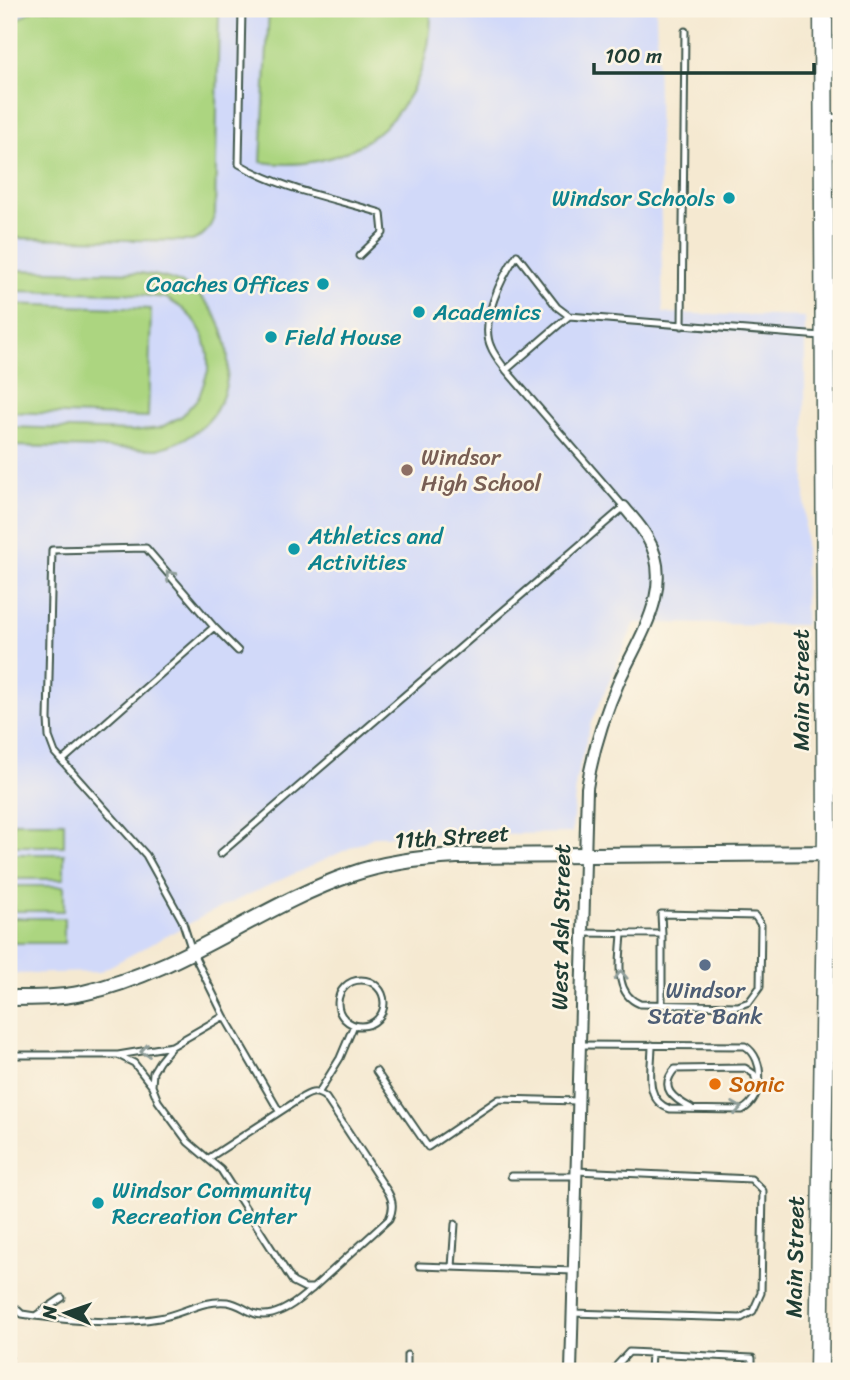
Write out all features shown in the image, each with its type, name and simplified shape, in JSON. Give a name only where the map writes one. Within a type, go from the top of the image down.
[{"type":"main road","name":"Main Street","points":[[819,1371],[834,853],[830,326],[832,118],[823,9]]},
{"type":"street","name":"West Ash Street","points":[[571,1371],[587,788],[597,737],[655,602],[657,581],[655,559],[649,539],[624,507]]},
{"type":"street","name":"11th Street","points":[[9,998],[61,997],[134,978],[315,889],[352,874],[420,858],[834,853]]},
{"type":"lane","points":[[242,9],[239,164],[259,176],[293,189],[381,213],[383,233],[359,256]]},
{"type":"lane","points":[[682,326],[685,31]]},
{"type":"lane","points":[[220,854],[624,507],[506,370],[490,346],[487,332],[492,307],[505,271],[517,255],[557,307],[569,316],[682,326],[830,326]]},
{"type":"lane","points":[[506,370],[569,316]]},
{"type":"lane","points":[[238,651],[146,548],[52,550],[48,728],[55,753],[155,868],[224,1016],[279,1111]]},
{"type":"lane","points":[[62,761],[214,627]]},
{"type":"lane","points":[[622,933],[620,978],[624,992],[631,1000],[640,1004],[662,1005],[738,1006],[749,1002],[760,987],[761,925],[755,916],[661,914],[662,1005]]},
{"type":"lane","points":[[582,933],[662,934]]},
{"type":"lane","points":[[366,981],[379,989],[383,996],[383,1010],[374,1022],[354,1025],[343,1017],[339,1010],[340,995],[350,983],[366,981]]},
{"type":"lane","points":[[9,1055],[118,1055],[172,1046],[224,1016]]},
{"type":"lane","points":[[319,1092],[340,1058],[354,1025]]},
{"type":"lane","points":[[579,1045],[652,1045],[745,1046],[756,1055],[759,1062],[758,1094],[749,1106],[742,1110],[670,1109],[655,1100],[652,1094],[652,1045]]},
{"type":"lane","points":[[152,1086],[153,1072],[172,1046]]},
{"type":"lane","points":[[118,1055],[134,1063],[188,1142],[221,1170],[293,1282],[305,1288],[313,1288]]},
{"type":"lane","points":[[694,1109],[673,1098],[668,1089],[668,1078],[676,1069],[750,1070],[756,1078],[758,1094]]},
{"type":"lane","points":[[376,1071],[428,1147],[499,1099],[578,1101]]},
{"type":"lane","points":[[9,1302],[22,1314],[91,1322],[161,1318],[195,1306],[227,1302],[255,1315],[271,1314],[292,1306],[389,1219],[393,1210],[388,1192],[326,1098],[319,1092],[312,1092],[279,1111],[209,1158]]},
{"type":"lane","points":[[511,1176],[576,1173],[751,1179],[763,1191],[761,1280],[758,1303],[753,1311],[741,1318],[572,1312]]},
{"type":"lane","points":[[452,1267],[455,1224]]},
{"type":"lane","points":[[419,1266],[573,1271]]},
{"type":"lane","points":[[36,1316],[62,1298]]},
{"type":"lane","points":[[617,1371],[617,1365],[629,1352],[752,1358],[752,1371]]},
{"type":"lane","points":[[650,1371],[651,1353]]},
{"type":"lane","points":[[407,1355],[407,1371]]},
{"type":"path","points":[[9,1350],[18,1371]]},
{"type":"shaded area","name":"Windsor High School","points":[[9,9],[656,9],[663,313],[805,317],[805,625],[635,623],[591,723],[576,779],[572,833],[376,836],[209,913],[99,972],[9,974]]},
{"type":"green space","points":[[34,9],[219,9],[215,214],[201,237],[192,241],[9,238],[9,26]]},
{"type":"green space","points":[[269,9],[431,9],[428,44],[419,76],[404,104],[384,128],[358,146],[329,158],[297,164],[261,162]]},
{"type":"green space","points":[[9,270],[140,273],[172,280],[200,296],[221,327],[228,365],[226,384],[211,418],[188,437],[158,449],[9,446],[9,427],[132,431],[160,428],[182,416],[199,397],[208,371],[208,354],[204,337],[195,321],[166,298],[125,293],[9,291]]},
{"type":"green space","points":[[9,304],[151,309],[148,417],[9,412]]},
{"type":"green space","points":[[13,822],[64,822],[64,846],[13,846]]},
{"type":"green space","points":[[13,854],[64,854],[64,879],[13,879]]},
{"type":"green space","points":[[13,886],[64,886],[64,911],[13,911]]},
{"type":"green space","points":[[13,918],[64,918],[64,943],[13,943]]},
{"type":"place","name":"Windsor Schools","points":[[729,198]]},
{"type":"place","name":"Coaches Offices","points":[[323,284]]},
{"type":"place","name":"Academics","points":[[419,312]]},
{"type":"place","name":"Field House","points":[[271,337]]},
{"type":"place","name":"Windsor High School","points":[[407,470]]},
{"type":"place","name":"Athletics and Activities","points":[[294,549]]},
{"type":"place","name":"Windsor State Bank","points":[[705,965]]},
{"type":"place","name":"Sonic","points":[[715,1084]]},
{"type":"place","name":"Windsor Community Recreation Center","points":[[98,1203]]}]
